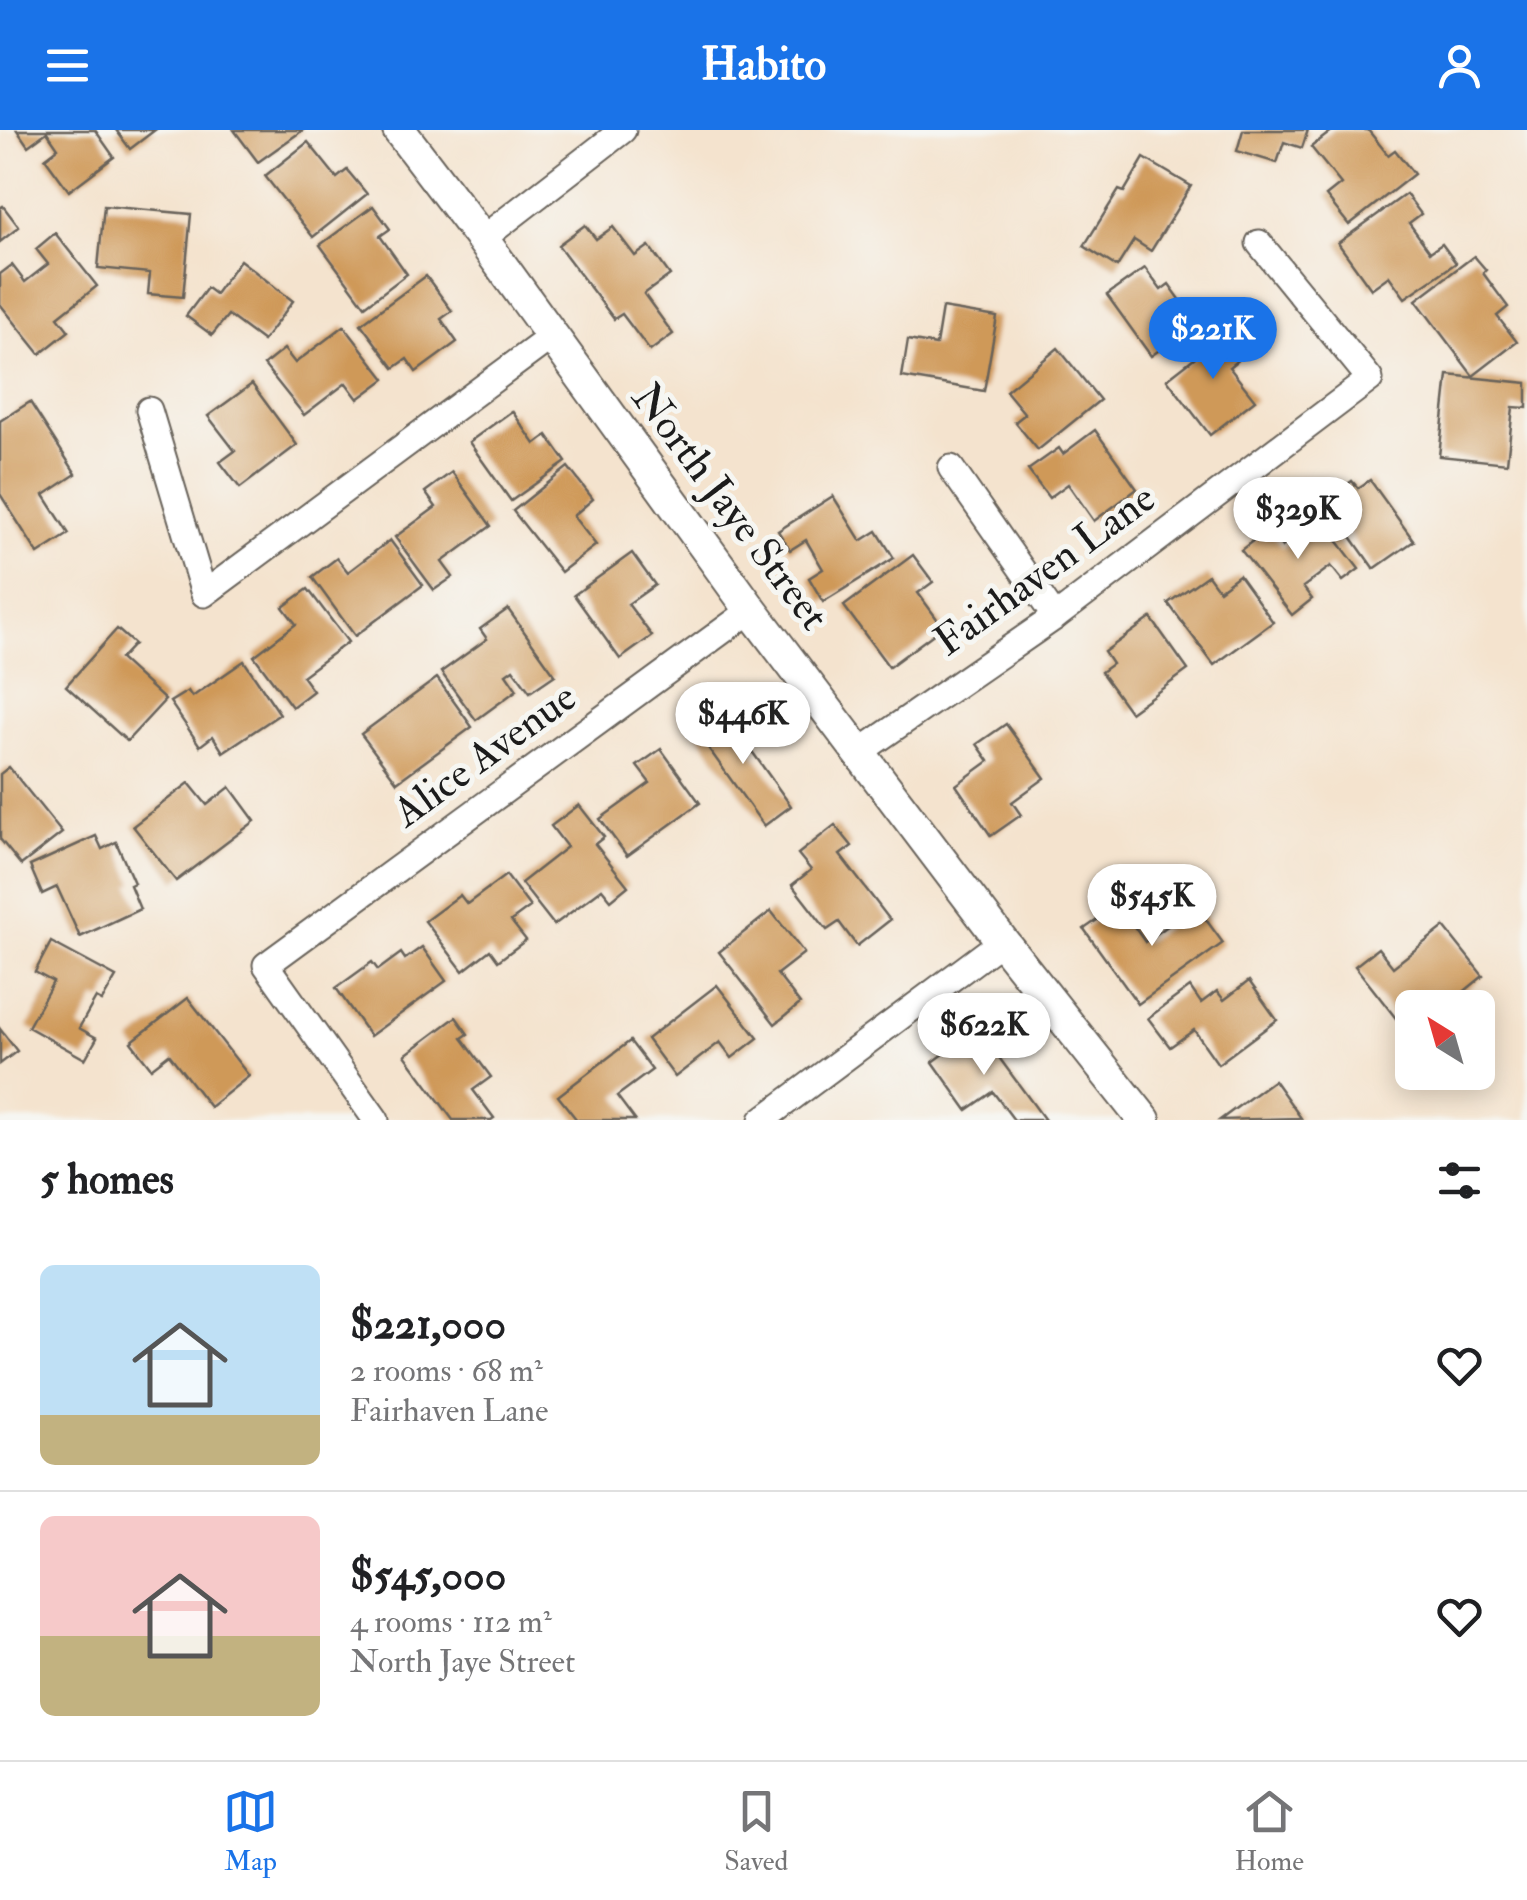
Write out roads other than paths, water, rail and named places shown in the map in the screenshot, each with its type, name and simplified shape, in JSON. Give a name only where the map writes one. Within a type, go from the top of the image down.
[{"type":"street","name":"North Jaye Street","points":[[399,130],[751,610],[1144,1120]]},
{"type":"street","points":[[482,239],[623,130]]},
{"type":"street","name":"Fairhaven Lane","points":[[861,750],[1055,616],[1370,379],[1259,243]]},
{"type":"street","points":[[149,410],[204,594],[551,337]]},
{"type":"street","points":[[950,468],[1055,616]]},
{"type":"street","name":"Alice Avenue","points":[[376,1120],[266,965],[751,610]]},
{"type":"street","points":[[762,1120],[1002,940]]}]
